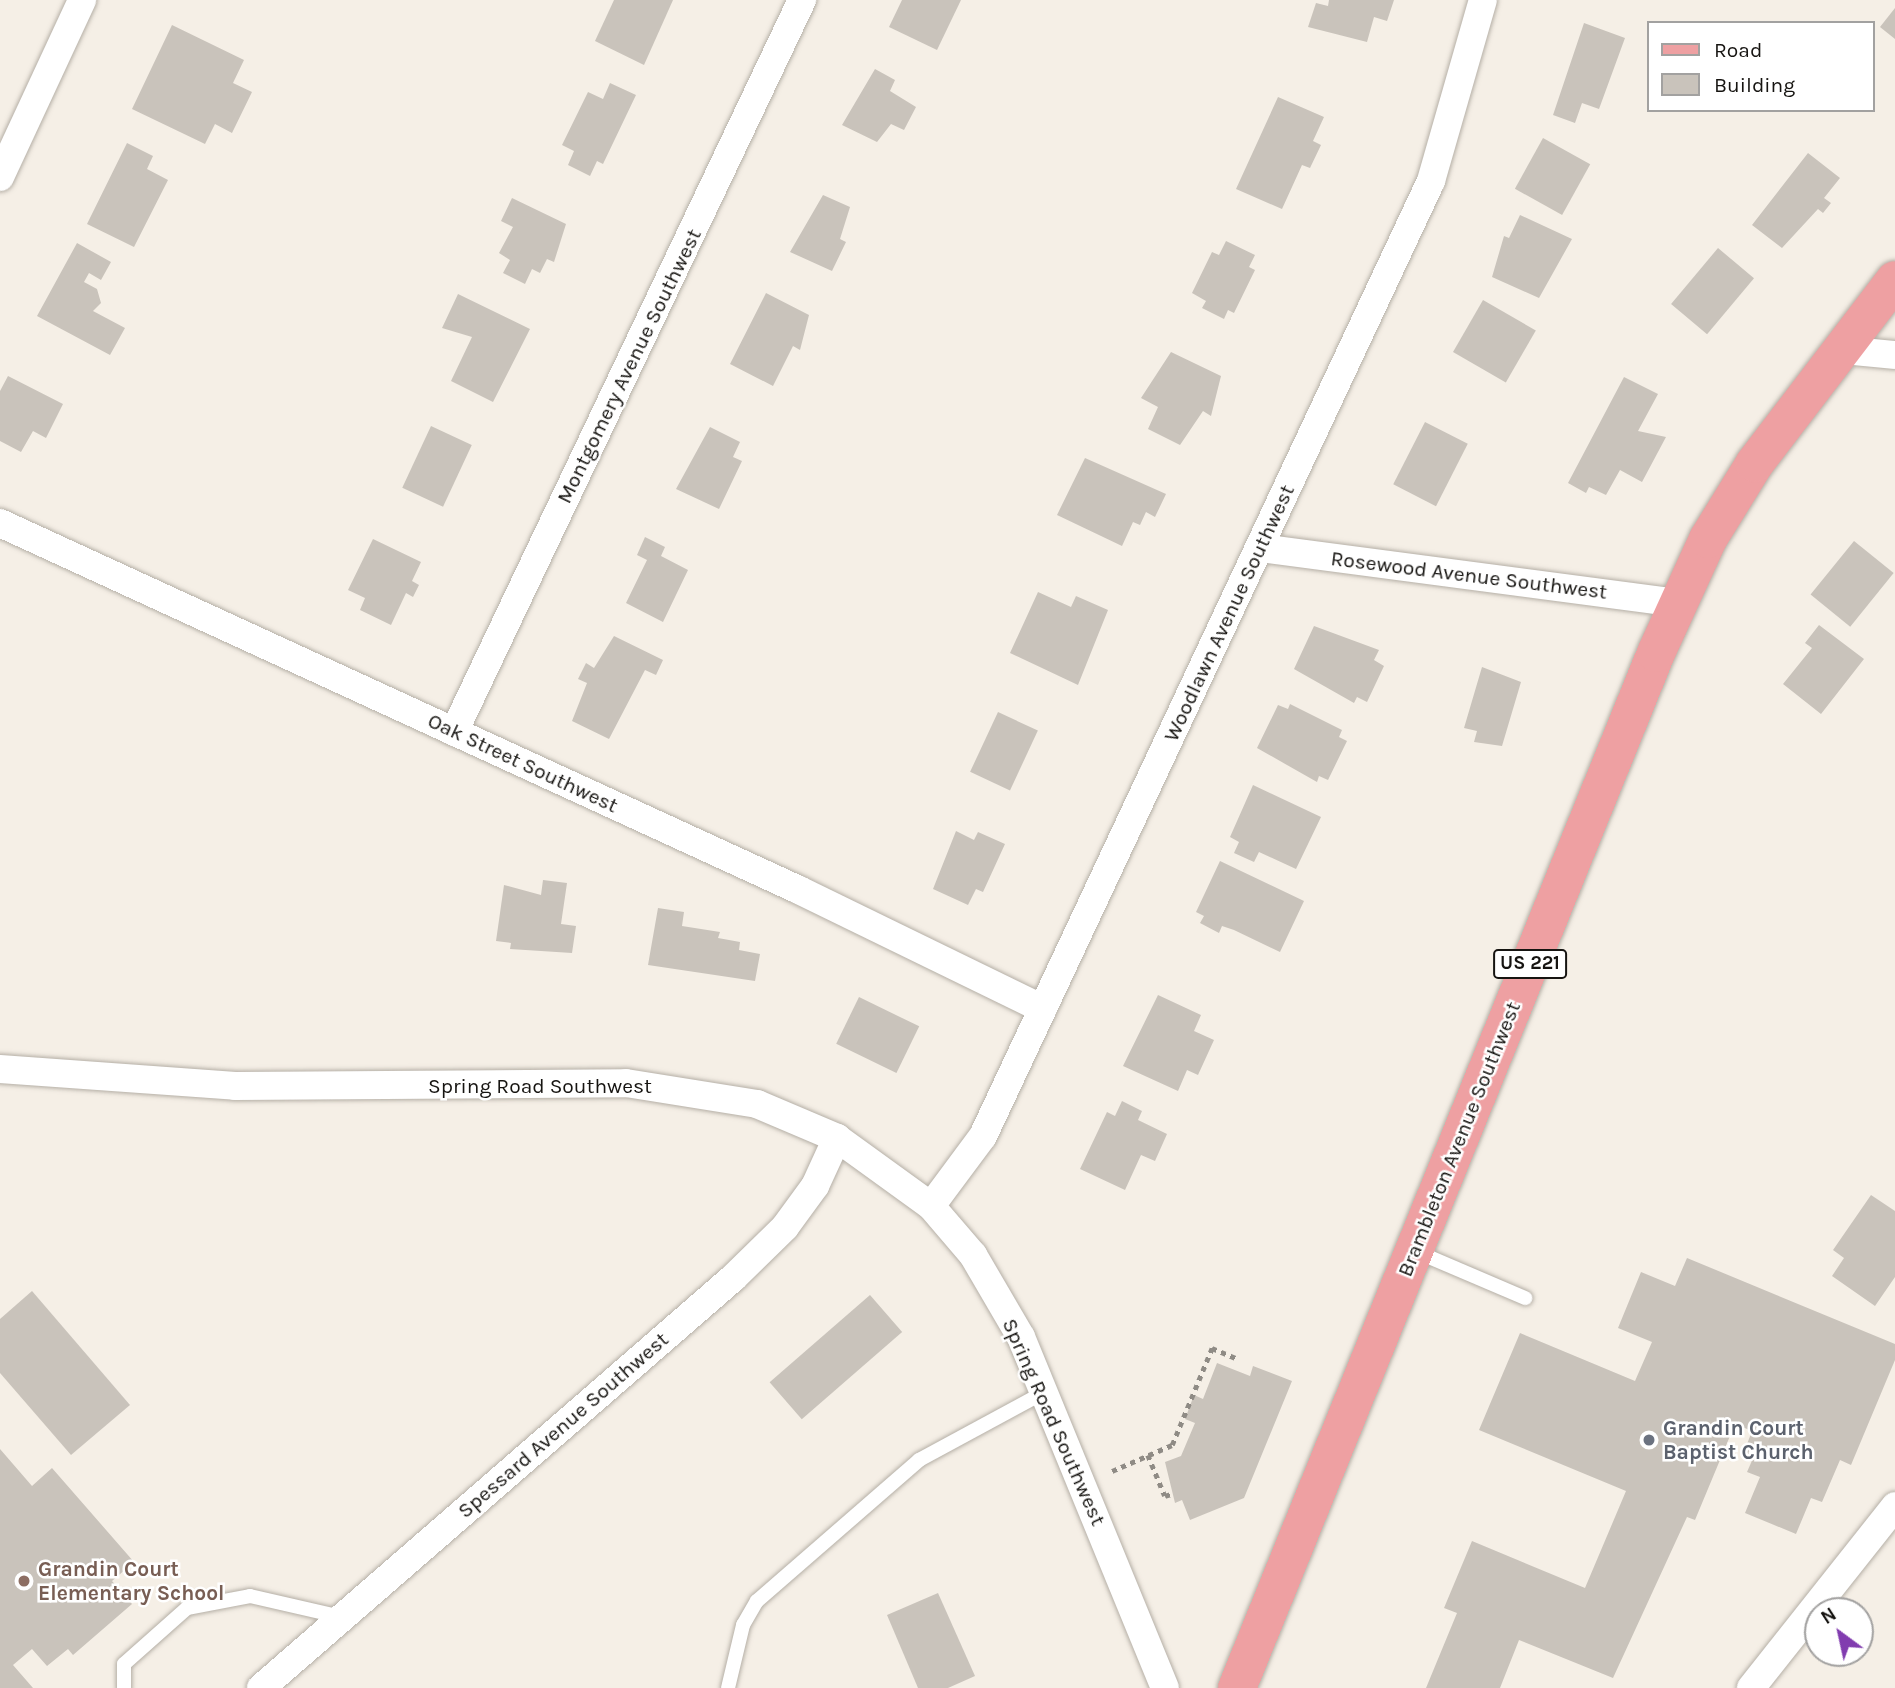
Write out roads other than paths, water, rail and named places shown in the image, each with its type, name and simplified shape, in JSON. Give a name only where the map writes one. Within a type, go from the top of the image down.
[{"type":"main road","name":"Brambleton Avenue Southwest","points":[[1237,1688],[1678,603],[1755,463],[1895,280]]},
{"type":"street","points":[[0,177],[82,0]]},
{"type":"street","name":"Montgomery Avenue Southwest","points":[[454,732],[802,0]]},
{"type":"street","name":"Woodlawn Avenue Southwest","points":[[931,1206],[983,1136],[1431,181],[1483,0]]},
{"type":"street","points":[[1842,350],[1895,355]]},
{"type":"street","name":"Oak Street Southwest","points":[[0,523],[454,732],[1043,1009]]},
{"type":"street","name":"Rosewood Avenue Southwest","points":[[1260,548],[1678,603]]},
{"type":"street","name":"Spring Road Southwest","points":[[0,1069],[235,1086],[626,1083],[757,1104],[837,1138],[931,1206],[973,1255],[1045,1392],[1165,1688]]},
{"type":"street","name":"Spessard Avenue Southwest","points":[[261,1688],[733,1278],[785,1227],[815,1186],[837,1138]]},
{"type":"street","points":[[1751,1688],[1895,1507]]},
{"type":"lane","points":[[1414,1251],[1525,1298]]},
{"type":"lane","points":[[728,1688],[743,1625],[757,1601],[919,1460],[1045,1392]]},
{"type":"lane","points":[[124,1688],[124,1664],[187,1608],[250,1596],[342,1616]]},
{"type":"place","name":"Grandin Court Baptist Church","points":[[1649,1440]]},
{"type":"place","name":"Grandin Court Elementary School","points":[[24,1581]]}]
